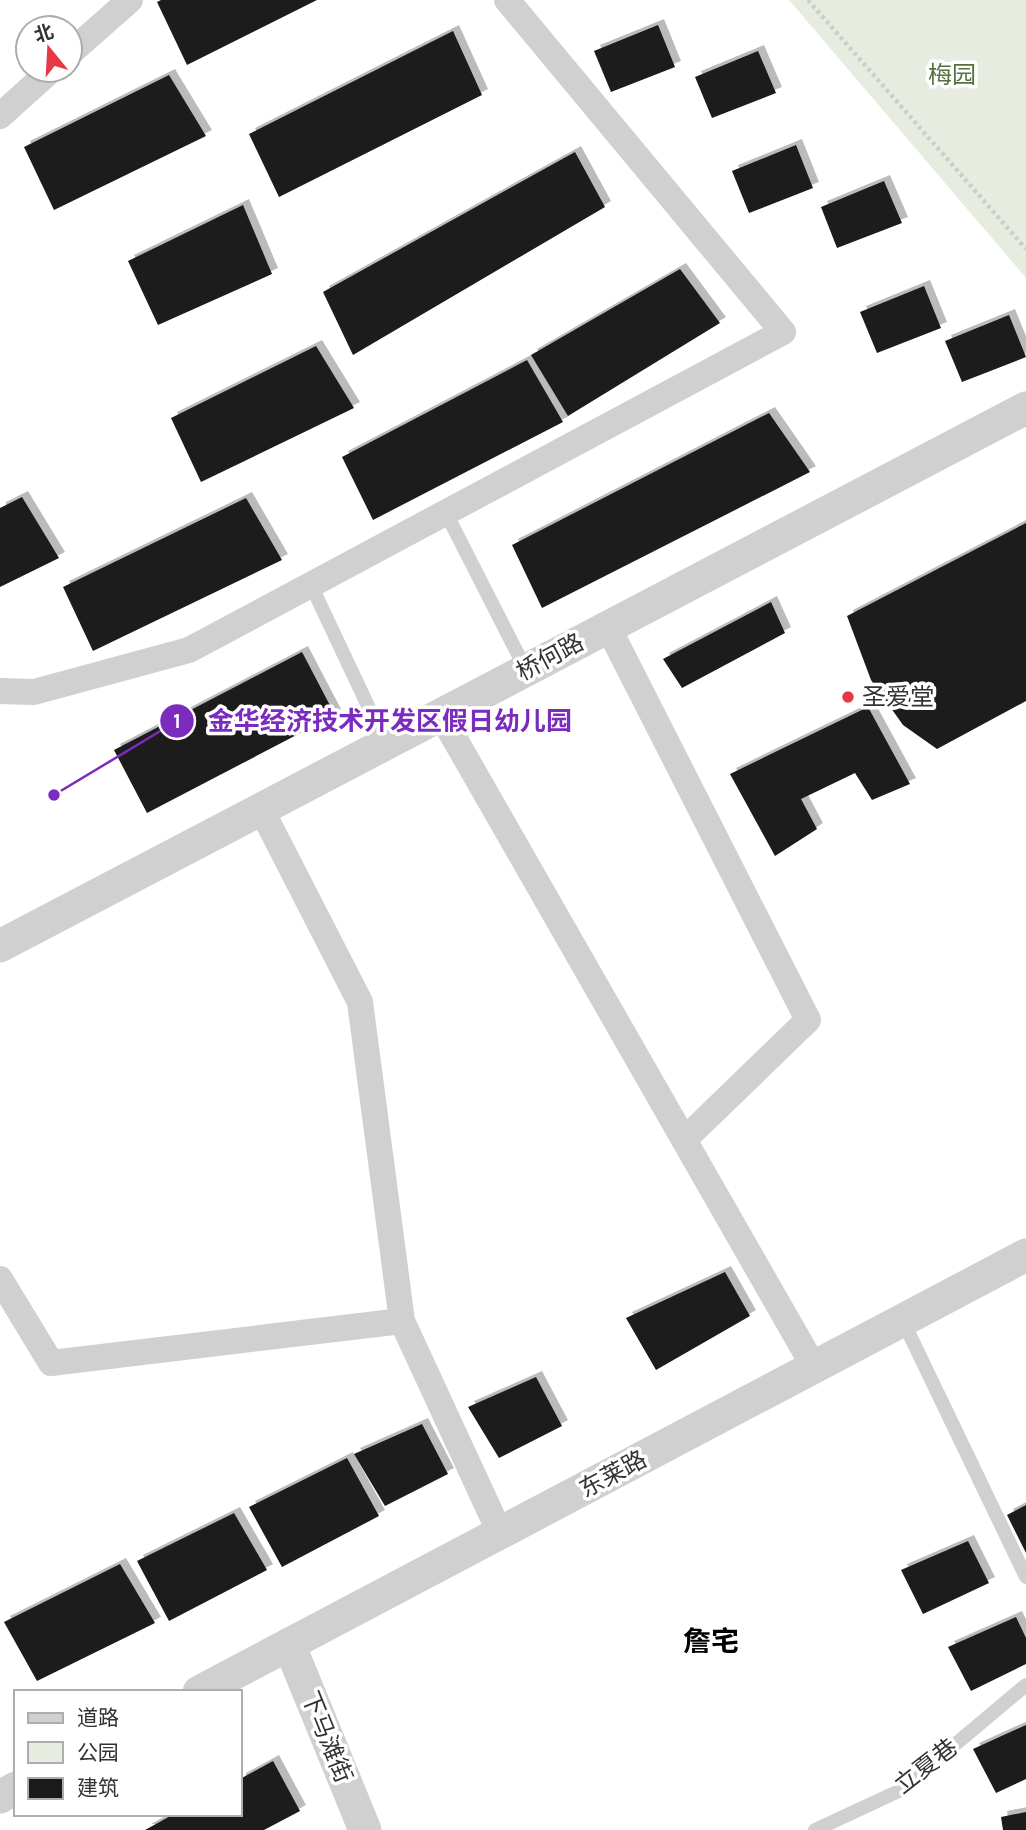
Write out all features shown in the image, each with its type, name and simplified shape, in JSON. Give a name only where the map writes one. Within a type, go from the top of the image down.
[{"type":"street","points":[[84,41],[130,0]]},
{"type":"street","points":[[0,691],[34,692],[189,650],[783,332],[507,0]]},
{"type":"street","points":[[0,116],[35,84]]},
{"type":"street","name":"桥何路","points":[[0,946],[1026,408]]},
{"type":"street","points":[[608,627],[808,1020],[684,1140]]},
{"type":"street","points":[[441,715],[814,1367]]},
{"type":"street","points":[[261,809],[360,1002],[402,1321],[500,1533]]},
{"type":"street","name":"东莱路","points":[[203,1690],[1026,1255]]},
{"type":"street","points":[[0,1279],[51,1363],[402,1321]]},
{"type":"street","name":"下马滩街","points":[[289,1644],[365,1830]]},
{"type":"lane","points":[[446,513],[526,670]]},
{"type":"lane","points":[[310,585],[386,744]]},
{"type":"lane","points":[[902,1321],[1026,1577]]},
{"type":"lane","name":"立夏巷","points":[[814,1830],[901,1790],[1026,1685]]},
{"type":"path","points":[[808,0],[1026,249]]},
{"type":"green space","name":"梅园","points":[[789,0],[1026,0],[1026,278]]},
{"type":"building","points":[[317,0],[187,65],[157,2]]},
{"type":"building","points":[[658,25],[675,67],[611,92],[594,51]]},
{"type":"building","points":[[453,31],[482,95],[279,197],[249,134]]},
{"type":"building","points":[[758,51],[776,93],[712,118],[695,77]]},
{"type":"building","points":[[169,75],[206,136],[54,210],[24,147]]},
{"type":"building","points":[[796,145],[813,188],[749,213],[732,171]]},
{"type":"building","points":[[575,152],[605,207],[353,355],[323,292]]},
{"type":"building","points":[[884,181],[902,223],[837,248],[821,207]]},
{"type":"building","points":[[243,205],[272,274],[158,325],[128,261]]},
{"type":"building","points":[[680,269],[720,323],[568,416],[531,355]]},
{"type":"building","points":[[924,286],[941,328],[877,353],[860,312]]},
{"type":"building","points":[[1009,315],[1026,357],[962,382],[945,341]]},
{"type":"building","points":[[316,346],[354,408],[201,482],[171,418]]},
{"type":"building","points":[[527,360],[563,422],[373,520],[342,457]]},
{"type":"building","points":[[769,413],[810,472],[542,608],[512,545]]},
{"type":"building","points":[[22,497],[59,558],[0,587],[0,508]]},
{"type":"building","points":[[246,498],[282,560],[93,651],[63,587]]},
{"type":"building","points":[[1026,523],[1026,701],[937,749],[903,725],[871,680],[847,616]]},
{"type":"building","points":[[771,602],[785,633],[682,688],[663,659]]},
{"type":"building","points":[[302,652],[335,715],[147,813],[114,750]]},
{"type":"building","points":[[868,707],[910,784],[872,800],[855,773],[801,799],[817,829],[775,856],[730,774]]},
{"type":"building","points":[[725,1272],[750,1316],[656,1370],[626,1318]]},
{"type":"building","points":[[536,1377],[562,1426],[499,1458],[468,1407]]},
{"type":"building","points":[[422,1424],[448,1474],[385,1506],[354,1454]]},
{"type":"building","points":[[347,1458],[379,1516],[282,1567],[249,1507]]},
{"type":"building","points":[[1026,1505],[1026,1553],[1007,1515]]},
{"type":"building","points":[[234,1513],[267,1570],[169,1621],[137,1561]]},
{"type":"building","points":[[968,1541],[989,1583],[923,1614],[901,1570]]},
{"type":"building","points":[[120,1564],[155,1623],[37,1681],[4,1622]]},
{"type":"building","points":[[1016,1617],[1026,1638],[1026,1664],[971,1691],[948,1647]]},
{"type":"building","points":[[1026,1725],[1026,1779],[996,1793],[973,1749]]},
{"type":"building","points":[[273,1761],[300,1811],[264,1830],[145,1830],[170,1816],[242,1816],[242,1778]]},
{"type":"building","points":[[1026,1812],[1026,1830],[1003,1830],[1001,1817]]},
{"type":"place","name":"圣爱堂","points":[[848,697]]},
{"type":"place","name":"金华经济技术开发区假日幼儿园","points":[[54,795]]},
{"type":"district","name":"詹宅","points":[[711,1641]]}]
